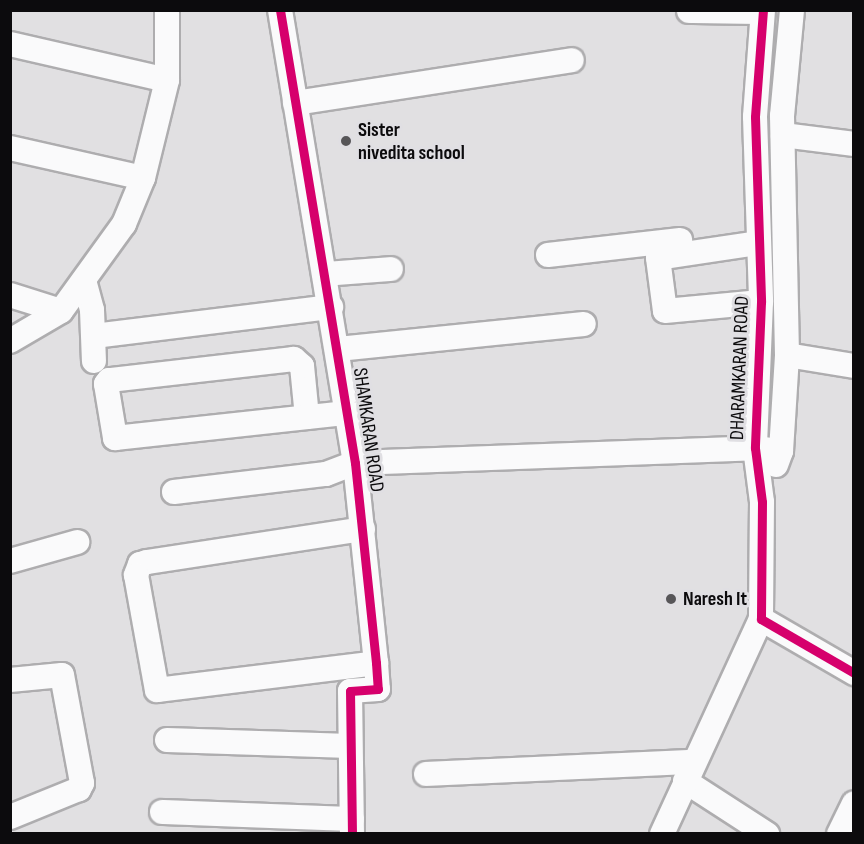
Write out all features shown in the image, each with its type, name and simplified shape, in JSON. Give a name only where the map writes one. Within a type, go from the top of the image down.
[{"type":"street","points":[[10,341],[61,311],[124,224],[143,178],[167,80],[167,10]]},
{"type":"street","name":"SHAMKARAN ROAD","points":[[280,10],[338,349],[355,463],[376,663],[378,689],[350,691],[352,826]]},
{"type":"street","name":"DHARAMKARAN ROAD","points":[[762,502],[781,451],[787,355],[783,71],[792,10]]},
{"type":"street","points":[[689,11],[763,11]]},
{"type":"street","name":"DHARAMKARAN ROAD","points":[[761,619],[762,502],[755,448],[761,302],[757,237],[756,78],[763,11]]},
{"type":"street","points":[[10,44],[167,80]]},
{"type":"street","points":[[295,103],[572,60]]},
{"type":"street","points":[[783,135],[854,144]]},
{"type":"street","points":[[10,148],[143,178]]},
{"type":"street","points":[[548,255],[757,237]]},
{"type":"street","points":[[757,237],[658,258],[664,311],[761,302]]},
{"type":"street","points":[[325,274],[391,269]]},
{"type":"street","points":[[84,280],[92,310],[94,361]]},
{"type":"street","points":[[10,295],[61,311]]},
{"type":"street","points":[[94,336],[331,307]]},
{"type":"street","points":[[338,349],[584,324]]},
{"type":"street","points":[[787,355],[854,366]]},
{"type":"street","points":[[308,417],[302,366],[294,359],[109,380],[106,384],[115,438],[347,413]]},
{"type":"street","name":"SHAMKARAN ROAD","points":[[355,463],[755,448],[781,451]]},
{"type":"street","points":[[174,492],[326,474],[355,463]]},
{"type":"street","points":[[363,529],[147,562],[140,564],[136,575],[157,690],[376,663]]},
{"type":"street","points":[[10,561],[77,542]]},
{"type":"street","points":[[662,834],[761,619],[854,673]]},
{"type":"street","points":[[10,680],[62,675],[82,783],[79,789],[10,817]]},
{"type":"street","points":[[168,740],[350,746]]},
{"type":"street","points":[[426,774],[689,772],[767,834]]},
{"type":"street","points":[[839,834],[854,803]]},
{"type":"street","points":[[162,812],[352,826]]},
{"type":"cycle path","points":[[280,10],[355,463],[376,663],[378,689],[350,691],[352,834]]},
{"type":"cycle path","points":[[763,10],[755,117],[761,302],[755,448],[762,502],[761,619],[854,673]]},
{"type":"place","name":"Sister nivedita school","points":[[346,141]]},
{"type":"place","name":"Naresh It","points":[[671,599]]}]
